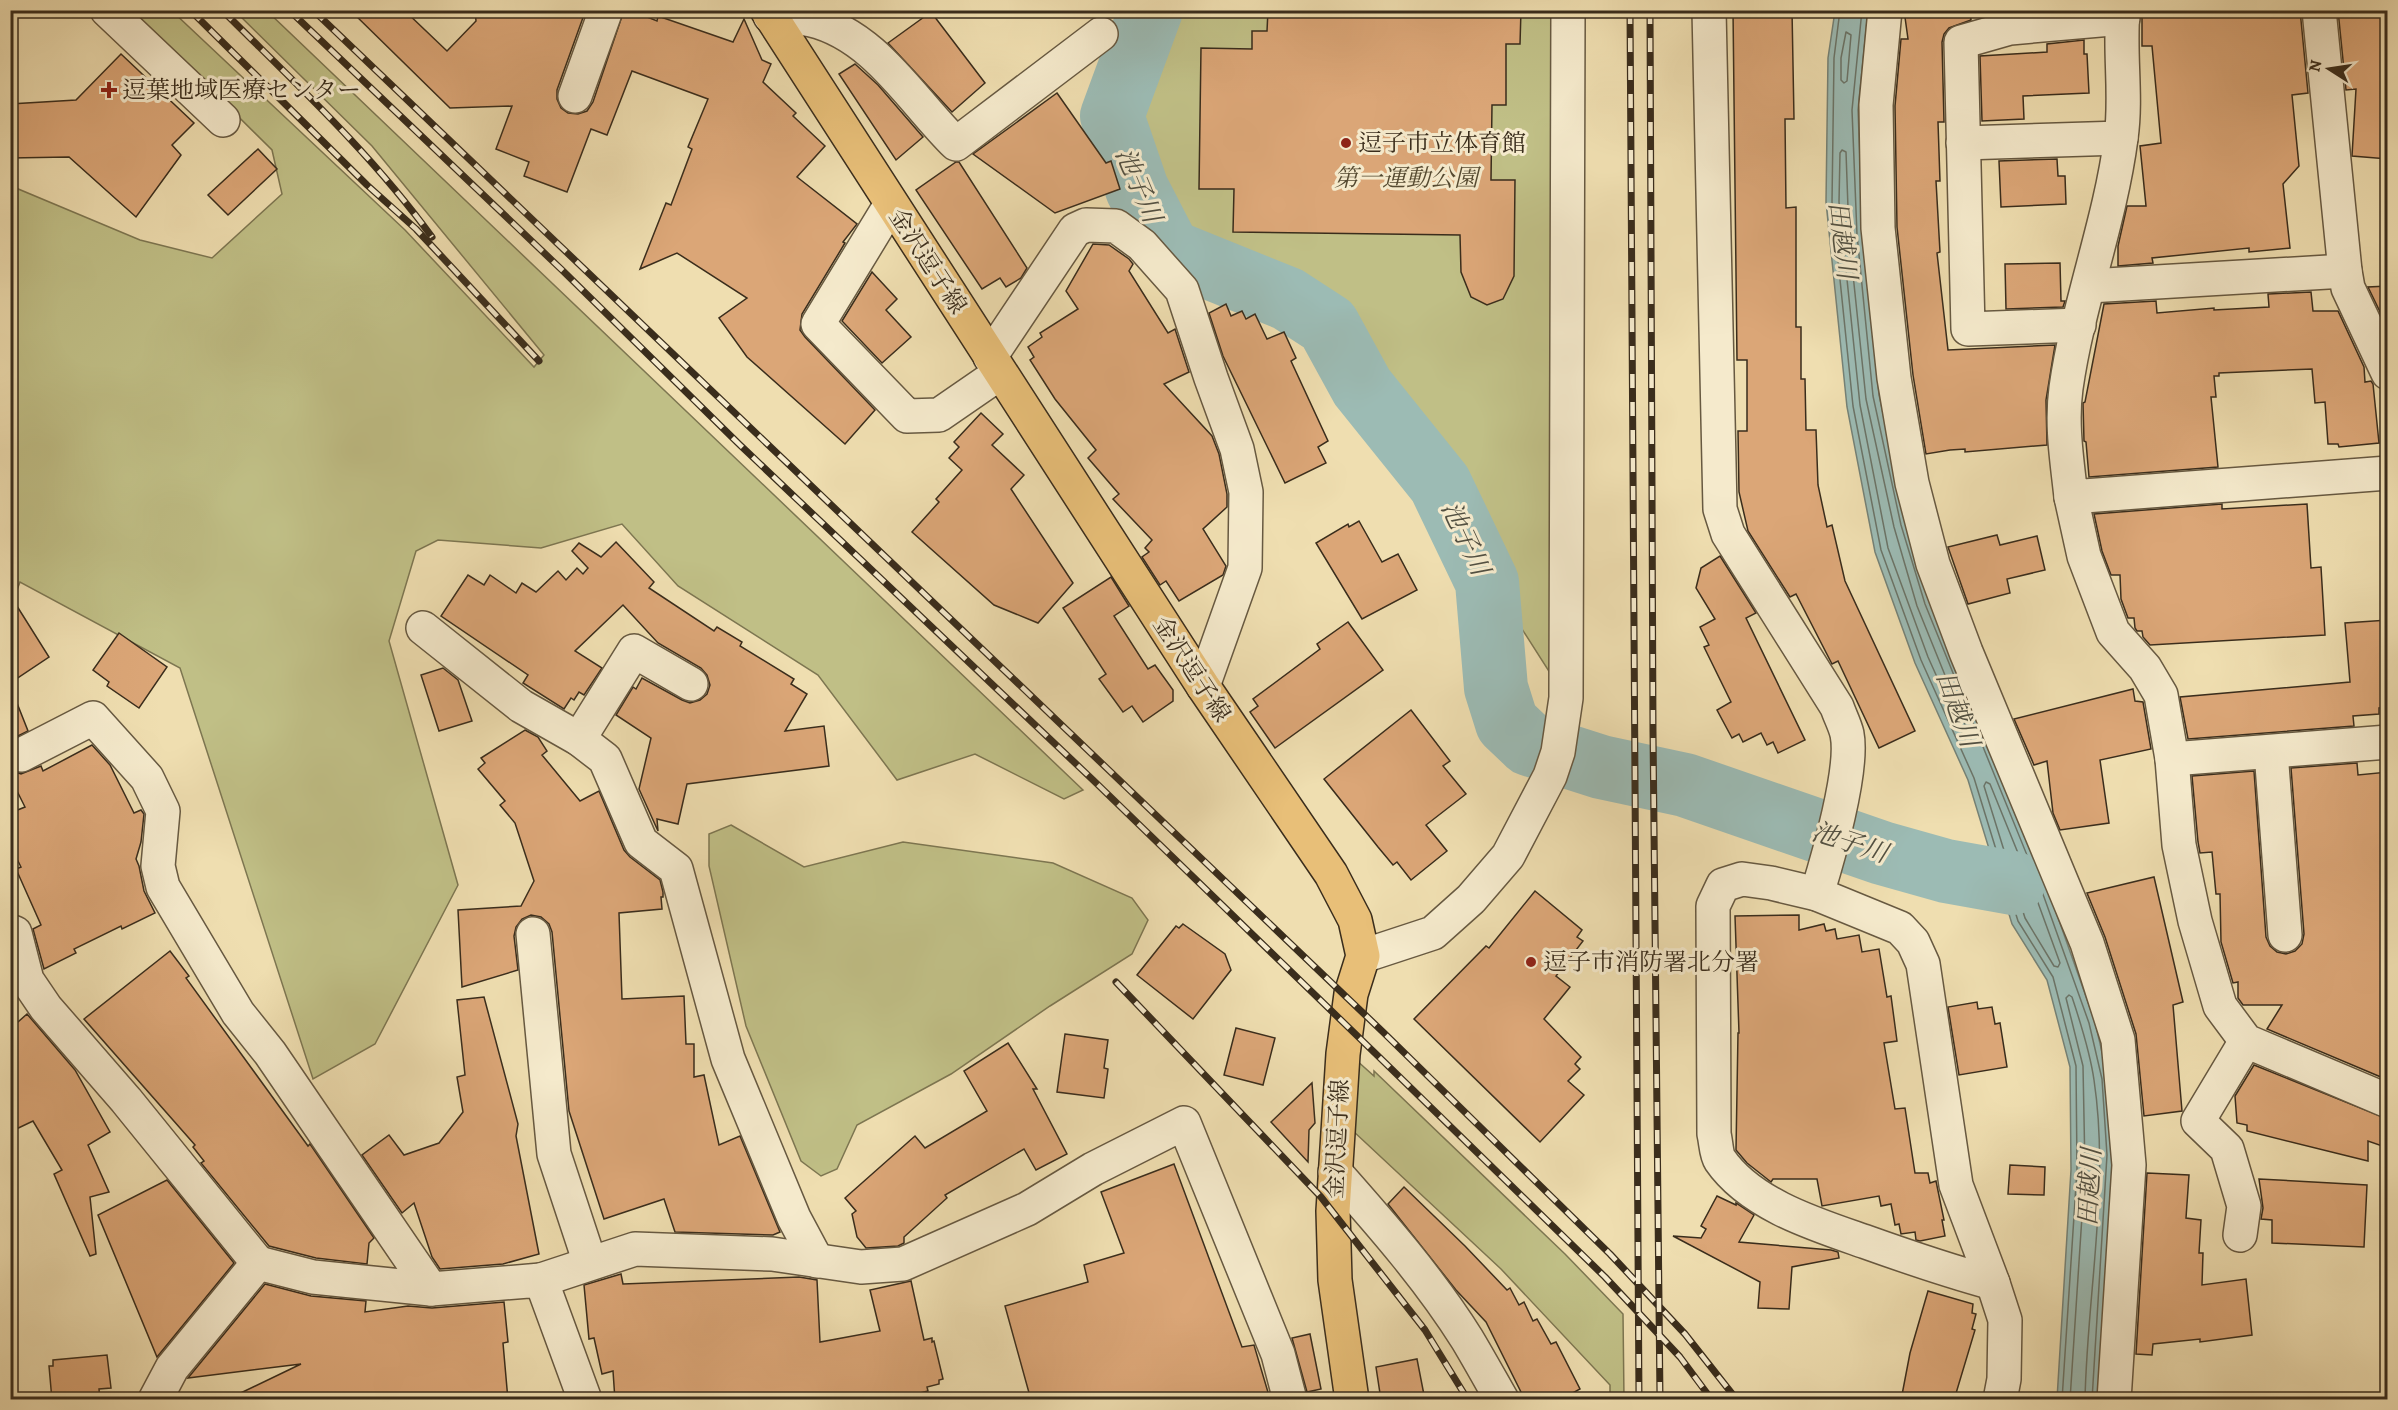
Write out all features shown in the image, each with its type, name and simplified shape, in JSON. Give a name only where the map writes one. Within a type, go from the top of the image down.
[{"type":"main road","name":"金沢逗子線","points":[[768,13],[1203,686],[1331,874],[1355,920],[1363,957],[1351,994],[1343,1054],[1333,1211],[1335,1280],[1352,1400]]},
{"type":"street","points":[[107,10],[223,120]]},
{"type":"street","points":[[575,96],[606,10]]},
{"type":"street","points":[[1363,957],[1433,933],[1471,899],[1508,856],[1540,799],[1558,752],[1566,699],[1568,10]]},
{"type":"street","points":[[1709,10],[1720,509],[1728,534],[1837,708],[1847,734],[1847,767],[1821,879]]},
{"type":"street","points":[[1885,10],[1876,105],[1878,228],[1894,378],[1912,483],[1937,575],[1966,652],[2087,943],[2118,1040],[2129,1165],[2114,1400]]},
{"type":"street","points":[[2319,10],[2344,271],[2348,288],[2388,373]]},
{"type":"street","points":[[768,13],[812,21],[833,29],[863,46],[890,70],[933,121],[956,144],[1101,34]]},
{"type":"street","points":[[2079,325],[1968,329],[1961,42],[2010,28],[2024,18],[2123,14],[2125,102],[2121,138],[2115,178],[2066,388],[2063,428],[2071,497],[2084,556],[2113,632],[2145,668],[2161,695],[2172,759],[2179,845],[2195,921],[2220,1006],[2246,1041],[2388,1101]]},
{"type":"street","points":[[1963,143],[2121,138]]},
{"type":"street","points":[[891,204],[818,324],[907,416],[939,415],[995,365],[1075,230],[1086,225],[1116,226],[1142,245],[1182,290],[1237,449],[1246,492],[1245,568],[1203,686]]},
{"type":"street","points":[[2089,286],[2344,271]]},
{"type":"street","points":[[2071,497],[2388,473]]},
{"type":"street","points":[[423,628],[521,706],[579,739],[604,759],[641,842],[676,869],[728,1059],[794,1218],[817,1261]]},
{"type":"street","points":[[579,739],[634,651],[691,684]]},
{"type":"street","points":[[21,755],[93,718],[147,778],[163,811],[158,866],[163,887],[238,1013],[270,1053],[431,1289]]},
{"type":"street","points":[[2172,759],[2388,742]]},
{"type":"street","points":[[2271,752],[2285,935]]},
{"type":"street","points":[[1993,1283],[1938,1268],[1796,1217],[1749,1187],[1732,1174],[1718,1158],[1714,1134],[1713,906],[1723,885],[1742,879],[1771,883],[1821,879],[1900,928],[1913,942],[1923,964],[1956,1185],[1993,1283],[2005,1320],[2004,1379],[2000,1400]]},
{"type":"street","points":[[10,931],[15,933],[19,985],[46,1008],[126,1100],[258,1263],[313,1277],[431,1289],[541,1280],[636,1249],[772,1254],[861,1267],[903,1264],[1028,1209],[1093,1169],[1184,1123],[1278,1354],[1290,1400]]},
{"type":"street","points":[[534,934],[554,1155],[590,1263]]},
{"type":"street","points":[[2240,1235],[2244,1206],[2227,1149],[2198,1121],[2246,1041]]},
{"type":"street","points":[[1335,1172],[1439,1299],[1467,1338],[1502,1400]]},
{"type":"street","points":[[155,1400],[172,1368],[258,1263]]},
{"type":"street","points":[[541,1280],[585,1400]]},
{"type":"green space","points":[[132,11],[172,11],[405,230],[534,367],[544,355],[372,146],[235,11],[267,11],[1083,790],[1064,799],[975,754],[897,780],[818,675],[678,586],[622,524],[541,548],[438,540],[416,551],[389,641],[458,885],[375,1044],[313,1079],[180,668],[20,582],[11,606],[11,186],[140,240],[212,258],[282,194],[272,150]]},
{"type":"green space","name":"第一運動公園","points":[[1151,11],[1575,11],[1566,698],[1328,325],[1169,251],[1112,116]]},
{"type":"green space","points":[[731,825],[804,867],[903,842],[1053,863],[1132,898],[1148,920],[1132,954],[1050,1006],[951,1074],[857,1125],[837,1169],[821,1176],[801,1161],[746,1026],[709,866],[709,834]]},
{"type":"green space","points":[[1355,1059],[1374,1076],[1374,1071],[1565,1254],[1623,1314],[1624,1399],[1610,1399],[1610,1385],[1501,1269],[1352,1130]]},
{"type":"water","name":"田越川","points":[[1835,11],[1868,11],[1858,110],[1863,235],[1879,395],[1907,524],[2050,895],[2095,1022],[2108,1078],[2113,1154],[2098,1399],[2057,1399],[2071,1170],[2070,1067],[2047,980],[2012,924],[1968,780],[1915,663],[1875,552],[1847,407],[1826,202],[1828,58]]},
{"type":"building","points":[[350,10],[404,10],[447,51],[476,21],[475,10],[585,12],[557,90],[557,99],[561,108],[568,113],[578,114],[587,111],[593,102],[624,10],[630,10],[657,21],[658,16],[733,42],[744,19],[762,60],[771,64],[763,82],[796,113],[793,116],[825,146],[797,177],[857,224],[843,242],[845,243],[802,314],[800,330],[875,410],[845,444],[747,357],[719,318],[747,298],[677,253],[640,269],[666,203],[671,205],[692,149],[688,147],[708,99],[632,71],[607,135],[591,129],[567,192],[524,176],[529,162],[496,149],[512,106],[450,108]]},
{"type":"building","name":"逗子市立体育館","points":[[1268,10],[1521,10],[1520,44],[1506,44],[1506,105],[1492,105],[1491,180],[1515,180],[1514,276],[1503,299],[1487,305],[1471,297],[1461,272],[1460,235],[1233,232],[1234,189],[1199,189],[1201,48],[1252,49],[1252,31],[1267,31]]},
{"type":"building","points":[[1733,10],[1792,10],[1794,119],[1785,119],[1786,208],[1796,207],[1796,327],[1801,327],[1801,379],[1805,379],[1806,430],[1816,430],[1818,485],[1827,527],[1832,525],[1845,581],[1915,731],[1879,748],[1838,661],[1832,664],[1796,594],[1790,597],[1748,531],[1739,492],[1738,431],[1747,431],[1747,360],[1737,360]]},
{"type":"building","points":[[1904,10],[1970,10],[1971,20],[1949,28],[1942,42],[1944,122],[1938,122],[1940,181],[1936,181],[1940,252],[1937,253],[1948,350],[2055,345],[2046,400],[2047,445],[1965,452],[1965,449],[1950,450],[1926,454],[1913,375],[1897,227],[1895,106],[1901,39],[1908,39]]},
{"type":"building","points":[[2150,10],[2300,10],[2308,93],[2292,95],[2299,166],[2283,184],[2290,248],[2249,252],[2249,248],[2152,258],[2153,263],[2118,266],[2118,246],[2127,206],[2146,206],[2140,146],[2161,143],[2152,46],[2142,46],[2142,14],[2150,14]]},
{"type":"building","points":[[2338,10],[2388,13],[2388,159],[2352,156],[2356,89],[2346,90]]},
{"type":"building","points":[[931,12],[985,83],[952,112],[888,43]]},
{"type":"building","points":[[2084,40],[2089,93],[2023,96],[2024,119],[1982,121],[1980,56],[2047,52],[2047,44]]},
{"type":"building","points":[[121,54],[194,123],[172,145],[181,155],[136,217],[69,157],[10,158],[10,104],[76,100]]},
{"type":"building","points":[[855,64],[878,85],[923,137],[896,160],[839,74]]},
{"type":"building","points":[[1057,93],[1106,163],[1111,161],[1120,189],[1055,213],[973,154]]},
{"type":"building","points":[[258,149],[277,169],[228,215],[208,195]]},
{"type":"building","points":[[2057,159],[2058,176],[2065,176],[2066,204],[2001,207],[1999,161]]},
{"type":"building","points":[[959,162],[1027,268],[1021,278],[1006,287],[1000,278],[982,289],[916,190]]},
{"type":"building","points":[[1093,244],[1109,245],[1129,259],[1133,264],[1129,271],[1168,333],[1175,329],[1189,372],[1164,384],[1212,436],[1219,454],[1227,494],[1227,507],[1203,529],[1226,566],[1223,575],[1179,601],[1166,581],[1160,585],[1142,557],[1149,552],[1145,548],[1152,540],[1113,499],[1119,494],[1088,458],[1096,450],[1055,399],[1030,360],[1034,357],[1028,347],[1042,337],[1040,333],[1078,309],[1066,291]]},
{"type":"building","points":[[2060,263],[2061,301],[2065,301],[2063,307],[2006,309],[2005,264]]},
{"type":"building","points":[[872,272],[897,299],[886,310],[911,337],[882,363],[842,321]]},
{"type":"building","points":[[2388,286],[2388,320],[2384,320],[2368,287]]},
{"type":"building","points":[[2311,292],[2313,311],[2338,311],[2364,367],[2365,382],[2371,381],[2373,384],[2379,443],[2339,447],[2338,444],[2328,444],[2325,402],[2315,403],[2312,369],[2219,373],[2219,376],[2214,376],[2216,397],[2211,397],[2218,467],[2089,477],[2086,442],[2084,441],[2083,403],[2104,304],[2156,301],[2157,313],[2214,308],[2214,310],[2269,307],[2268,294]]},
{"type":"building","points":[[1226,304],[1231,316],[1242,311],[1246,319],[1255,314],[1267,339],[1284,332],[1296,358],[1291,361],[1328,441],[1318,447],[1326,463],[1285,483],[1223,356],[1209,313]]},
{"type":"building","points":[[981,413],[1003,434],[992,445],[1024,475],[1011,489],[1073,583],[1038,623],[994,605],[912,532],[939,502],[936,499],[962,470],[949,458],[959,447],[954,442]]},
{"type":"building","points":[[2222,504],[2222,509],[2307,504],[2311,568],[2321,567],[2325,635],[2150,645],[2143,637],[2142,631],[2137,631],[2134,618],[2128,618],[2121,599],[2120,575],[2111,575],[2102,551],[2094,514]]},
{"type":"building","points":[[1359,521],[1382,562],[1398,554],[1417,590],[1362,619],[1316,543],[1348,524],[1349,527]]},
{"type":"building","points":[[1997,535],[2000,545],[2037,536],[2045,570],[2007,579],[2010,593],[1968,604],[1948,547]]},
{"type":"building","points":[[616,542],[654,582],[649,588],[714,631],[717,627],[742,642],[740,646],[794,679],[791,684],[807,694],[785,731],[824,726],[829,766],[687,784],[678,824],[657,819],[658,831],[639,789],[651,738],[616,715],[633,687],[636,689],[642,678],[682,700],[690,703],[700,700],[707,694],[710,685],[707,675],[701,668],[658,643],[623,605],[575,651],[602,668],[584,695],[579,692],[574,700],[571,698],[564,709],[523,683],[528,675],[441,616],[468,575],[484,585],[490,575],[516,593],[522,583],[536,592],[558,571],[566,580],[577,568],[583,574],[588,568],[572,551],[579,543],[601,557]]},
{"type":"building","points":[[1720,556],[1756,613],[1746,618],[1805,740],[1778,753],[1773,742],[1767,745],[1761,733],[1743,742],[1739,734],[1732,738],[1717,710],[1731,702],[1704,647],[1709,645],[1700,627],[1715,619],[1696,588],[1701,568]]},
{"type":"building","points":[[1111,577],[1129,606],[1114,616],[1148,669],[1155,665],[1173,690],[1173,701],[1143,722],[1132,706],[1123,712],[1099,679],[1106,674],[1063,608]]},
{"type":"building","points":[[10,595],[49,657],[10,683]]},
{"type":"building","points":[[2388,620],[2388,707],[2379,708],[2379,714],[2353,716],[2354,726],[2188,739],[2180,697],[2350,682],[2345,623]]},
{"type":"building","points":[[1348,622],[1383,670],[1275,748],[1250,712],[1258,706],[1253,699],[1320,649],[1317,644]]},
{"type":"building","points":[[119,633],[167,667],[139,708],[107,686],[109,682],[93,670]]},
{"type":"building","points":[[443,668],[458,680],[472,721],[439,731],[421,675]]},
{"type":"building","points":[[2133,689],[2135,701],[2143,702],[2151,749],[2100,760],[2109,823],[2060,830],[2053,813],[2047,761],[2034,765],[2014,719]]},
{"type":"building","points":[[10,693],[13,693],[28,731],[10,740]]},
{"type":"building","points":[[1411,710],[1450,761],[1443,766],[1466,794],[1426,825],[1447,851],[1411,880],[1397,862],[1393,865],[1324,779]]},
{"type":"building","points":[[525,730],[538,737],[547,751],[542,755],[580,801],[599,791],[624,850],[660,880],[663,892],[662,909],[619,913],[622,999],[684,996],[686,1044],[694,1044],[694,1077],[704,1075],[719,1145],[740,1136],[780,1232],[773,1235],[675,1232],[664,1199],[604,1219],[569,1111],[552,932],[549,924],[541,917],[531,915],[522,919],[516,927],[514,936],[518,970],[462,987],[458,910],[521,906],[534,881],[515,823],[500,805],[505,801],[478,769],[485,763],[481,758]]},
{"type":"building","points":[[92,745],[110,765],[134,813],[141,810],[144,814],[141,842],[136,859],[144,891],[155,913],[122,929],[121,926],[74,949],[76,953],[44,969],[33,929],[41,925],[16,869],[21,867],[10,845],[10,813],[25,807],[10,777],[10,770],[21,774],[41,766],[43,771]]},
{"type":"building","points":[[2357,763],[2358,775],[2388,772],[2388,1080],[2267,1029],[2282,1005],[2243,1005],[2238,998],[2238,982],[2233,983],[2221,942],[2220,894],[2216,894],[2212,852],[2200,853],[2198,842],[2192,776],[2254,771],[2266,937],[2270,946],[2277,952],[2286,954],[2295,951],[2302,944],[2304,934],[2291,768]]},
{"type":"building","points":[[2154,877],[2183,1002],[2173,1005],[2182,1111],[2144,1116],[2136,1034],[2105,937],[2087,893]]},
{"type":"building","points":[[1535,891],[1582,930],[1577,937],[1583,941],[1556,976],[1570,987],[1544,1019],[1581,1057],[1575,1064],[1580,1069],[1568,1081],[1584,1095],[1540,1142],[1414,1019],[1486,946],[1489,948]]},
{"type":"building","points":[[1799,915],[1799,930],[1824,924],[1826,931],[1835,929],[1837,939],[1859,935],[1862,952],[1879,949],[1887,997],[1891,996],[1897,1041],[1884,1043],[1895,1109],[1905,1108],[1915,1173],[1928,1173],[1930,1183],[1936,1181],[1945,1236],[1920,1241],[1916,1240],[1915,1232],[1901,1234],[1899,1224],[1895,1225],[1891,1204],[1881,1206],[1879,1196],[1822,1206],[1817,1179],[1773,1179],[1771,1182],[1747,1163],[1736,1150],[1739,1033],[1735,916]]},
{"type":"building","points":[[1183,924],[1225,954],[1231,970],[1193,1019],[1137,975],[1176,926],[1179,928]]},
{"type":"building","points":[[170,951],[189,976],[186,978],[308,1146],[310,1144],[374,1238],[369,1243],[367,1264],[316,1258],[269,1246],[201,1163],[204,1161],[193,1147],[195,1145],[84,1019]]},
{"type":"building","points":[[484,997],[518,1124],[516,1136],[539,1254],[503,1264],[440,1269],[432,1257],[414,1203],[402,1213],[362,1155],[389,1135],[404,1155],[439,1143],[463,1112],[457,1077],[465,1075],[457,1000]]},
{"type":"building","points":[[1977,1002],[1978,1009],[1992,1007],[1995,1024],[2000,1023],[2007,1067],[1959,1075],[1948,1007]]},
{"type":"building","points":[[27,1014],[75,1070],[110,1132],[88,1145],[109,1192],[90,1197],[96,1254],[90,1256],[54,1174],[62,1170],[33,1121],[10,1132],[10,1029]]},
{"type":"building","points":[[1236,1028],[1275,1038],[1263,1085],[1224,1075]]},
{"type":"building","points":[[1065,1034],[1108,1040],[1104,1068],[1108,1069],[1104,1098],[1057,1092]]},
{"type":"building","points":[[1008,1043],[1037,1089],[1033,1089],[1067,1154],[1036,1170],[1024,1149],[945,1195],[947,1198],[904,1237],[904,1243],[898,1246],[866,1248],[857,1237],[852,1214],[856,1211],[845,1198],[915,1136],[925,1148],[987,1111],[964,1071]]},
{"type":"building","points":[[2254,1065],[2388,1119],[2388,1148],[2368,1141],[2368,1161],[2247,1131],[2247,1125],[2237,1123],[2235,1096]]},
{"type":"building","points":[[1312,1083],[1315,1123],[1309,1130],[1308,1162],[1271,1122]]},
{"type":"building","points":[[1174,1164],[1242,1347],[1254,1345],[1270,1399],[1031,1400],[1005,1306],[1088,1282],[1084,1265],[1124,1253],[1101,1192]]},
{"type":"building","points":[[2010,1165],[2045,1167],[2044,1195],[2008,1194]]},
{"type":"building","points":[[2147,1173],[2189,1175],[2186,1218],[2201,1220],[2199,1253],[2203,1253],[2202,1285],[2246,1279],[2252,1335],[2200,1342],[2200,1339],[2153,1344],[2152,1355],[2136,1354]]},
{"type":"building","points":[[2259,1179],[2367,1185],[2364,1247],[2272,1243],[2272,1220],[2261,1219],[2263,1208]]},
{"type":"building","points":[[167,1180],[234,1263],[157,1357],[98,1215]]},
{"type":"building","points":[[1404,1187],[1507,1290],[1510,1288],[1519,1305],[1524,1302],[1533,1321],[1537,1319],[1551,1344],[1556,1342],[1580,1389],[1560,1400],[1525,1400],[1486,1322],[1456,1290],[1388,1204]]},
{"type":"building","points":[[1717,1196],[1736,1205],[1736,1203],[1754,1215],[1739,1242],[1831,1250],[1838,1252],[1839,1258],[1792,1267],[1789,1309],[1758,1308],[1760,1282],[1673,1236],[1701,1238],[1706,1229],[1701,1226]]},
{"type":"building","points":[[621,1274],[623,1284],[799,1277],[817,1280],[820,1342],[880,1331],[870,1290],[911,1281],[924,1340],[932,1338],[932,1342],[934,1341],[943,1379],[939,1380],[939,1384],[927,1387],[928,1391],[892,1400],[615,1400],[613,1371],[602,1374],[594,1338],[589,1339],[584,1285]]},
{"type":"building","points":[[265,1284],[311,1296],[366,1301],[365,1312],[408,1306],[432,1308],[504,1302],[508,1342],[503,1343],[508,1400],[226,1400],[301,1364],[188,1378]]},
{"type":"building","points":[[1928,1291],[1973,1304],[1972,1313],[1976,1314],[1972,1329],[1975,1330],[1954,1400],[1901,1400],[1910,1353]]},
{"type":"building","points":[[1310,1334],[1321,1389],[1307,1392],[1292,1338]]},
{"type":"building","points":[[107,1355],[111,1388],[99,1389],[100,1400],[52,1400],[49,1366],[53,1366],[53,1360]]},
{"type":"building","points":[[1417,1359],[1425,1400],[1381,1400],[1376,1367]]},
{"type":"waterway","name":"池子川","points":[[1151,10],[1112,116],[1137,189],[1169,251],[1288,299],[1328,325],[1362,387],[1440,484],[1487,582],[1496,688],[1507,723],[1529,744],[1601,767],[1685,785],[1882,853],[1946,871],[2013,883]]},
{"type":"railway","points":[[190,10],[367,185],[416,229],[539,361]]},
{"type":"railway","points":[[222,10],[384,176],[432,237]]},
{"type":"railway","points":[[289,10],[561,269],[740,445],[1093,780],[1605,1277],[1680,1357],[1712,1400]]},
{"type":"railway","points":[[313,10],[1383,1032],[1610,1254],[1685,1334],[1737,1400]]},
{"type":"railway","points":[[1630,10],[1639,1400]]},
{"type":"railway","points":[[1650,10],[1653,732],[1660,1400]]},
{"type":"railway","points":[[1116,982],[1321,1197],[1425,1330],[1468,1400]]},
{"type":"place","name":"逗葉地域医療センター","points":[[109,90]]},
{"type":"place","name":"逗子市立体育館","points":[[1346,143]]},
{"type":"place","name":"逗子市消防署北分署","points":[[1531,962]]}]
